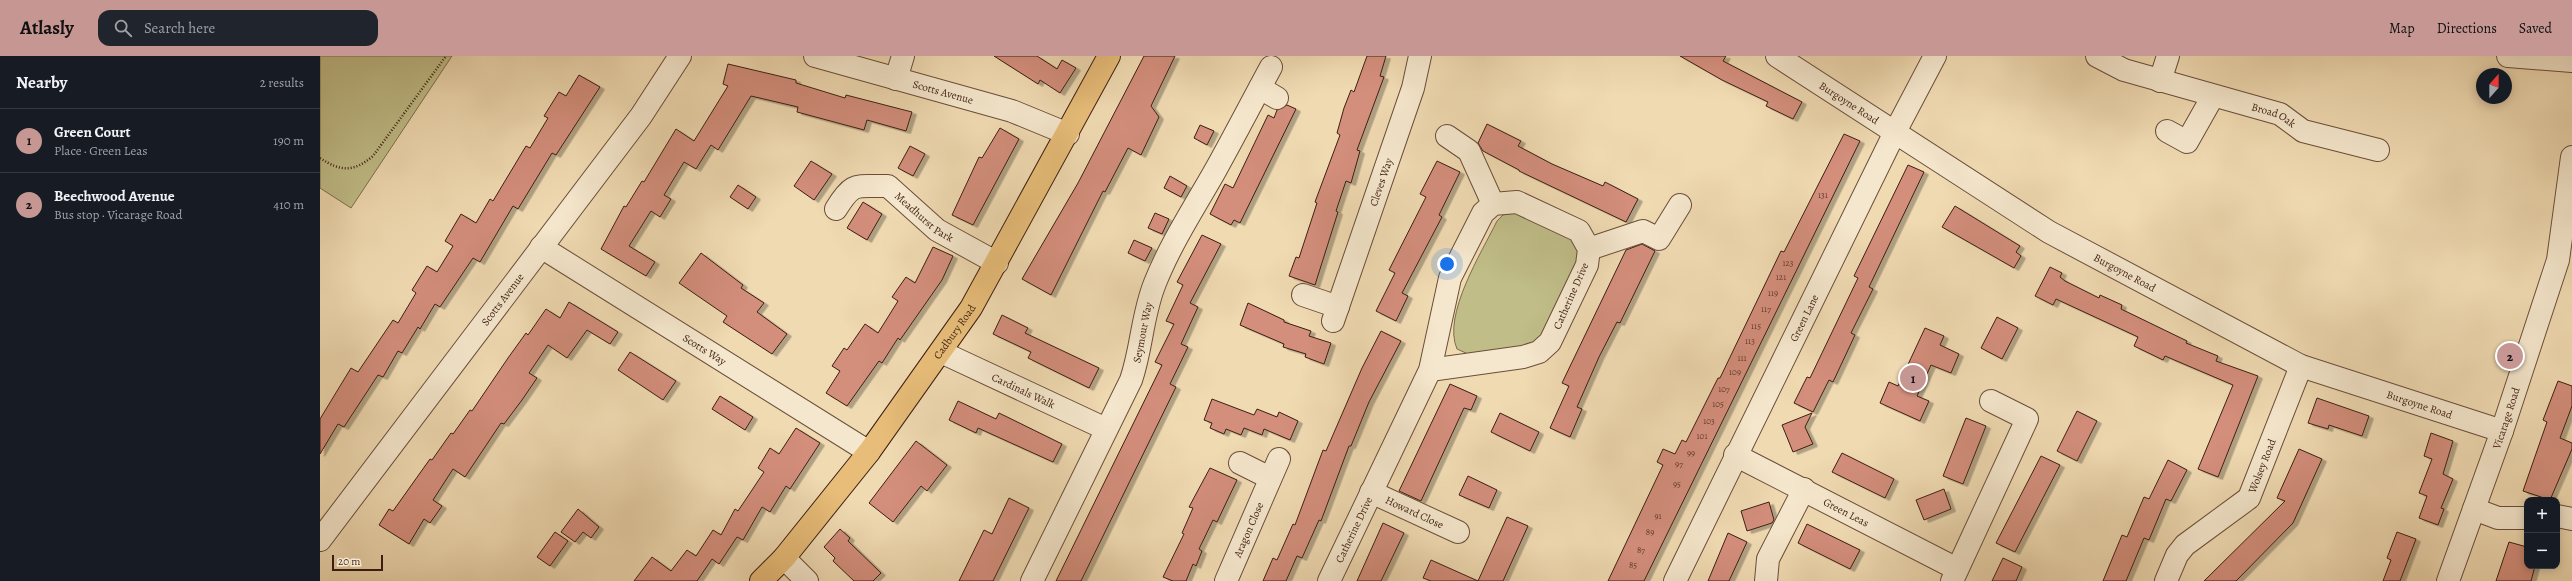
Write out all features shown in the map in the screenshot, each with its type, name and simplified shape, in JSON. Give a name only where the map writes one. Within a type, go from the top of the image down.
[{"type":"main road","name":"Cadbury Road","points":[[761,581],[784,558],[869,452],[941,352],[997,263],[1110,56]]},
{"type":"street","name":"Scotts Avenue","points":[[320,540],[641,116],[680,56]]},
{"type":"street","name":"Scotts Avenue","points":[[815,56],[1012,111],[1068,134]]},
{"type":"street","points":[[896,79],[903,56]]},
{"type":"street","name":"Cleves Way","points":[[1303,295],[1335,314],[1413,88],[1420,56]]},
{"type":"street","name":"Burgoyne Road","points":[[1777,56],[2049,232],[2301,366],[2502,431]]},
{"type":"street","name":"Green Lane","points":[[1675,581],[1735,455],[1895,132],[1935,56]]},
{"type":"street","name":"Broad Oak","points":[[2097,56],[2124,70],[2280,114],[2303,131],[2378,150]]},
{"type":"street","points":[[2160,81],[2168,56]]},
{"type":"street","points":[[2508,56],[2572,61]]},
{"type":"street","name":"Seymour Way","points":[[1032,581],[1131,380],[1139,356],[1144,319],[1154,284],[1169,251],[1269,93],[1271,67]]},
{"type":"street","points":[[2167,131],[2187,142],[2213,96]]},
{"type":"street","points":[[1447,136],[1469,151],[1493,204]]},
{"type":"street","name":"Vicarage Road","points":[[2448,581],[2565,262],[2572,157]]},
{"type":"street","name":"Meadhurst Park","points":[[836,209],[848,190],[854,187],[888,186],[937,230],[997,263]]},
{"type":"street","name":"Catherine Drive","points":[[1329,581],[1430,370],[1450,278],[1482,213],[1493,204],[1517,202],[1579,231],[1589,249],[1587,265],[1550,342],[1539,352],[1523,357],[1430,370]]},
{"type":"street","points":[[1589,249],[1643,231],[1659,239],[1680,205]]},
{"type":"street","name":"Scotts Way","points":[[541,247],[869,452]]},
{"type":"street","name":"Cardinals Walk","points":[[941,352],[1106,429]]},
{"type":"street","name":"Wolsey Road","points":[[2166,581],[2177,556],[2185,546],[2249,498],[2301,366]]},
{"type":"street","name":"Green Leas","points":[[1735,455],[1804,489],[1954,575],[2027,419],[1991,401]]},
{"type":"street","name":"Aragon Close","points":[[1226,581],[1275,468],[1240,463]]},
{"type":"street","points":[[1766,581],[1768,559],[1804,489]]},
{"type":"street","name":"Howard Close","points":[[1371,492],[1458,532]]},
{"type":"street","points":[[2474,509],[2498,518],[2524,518]]},
{"type":"street","points":[[2560,517],[2572,519]]},
{"type":"street","points":[[784,558],[807,581]]},
{"type":"path","points":[[320,158],[347,170],[361,166],[373,156],[446,56]]},
{"type":"shaded area","points":[[320,56],[452,56],[351,208],[320,188]]},
{"type":"shaded area","points":[[1521,213],[1568,237],[1578,246],[1578,264],[1540,344],[1468,354],[1457,349],[1454,335],[1455,319],[1459,302],[1474,266],[1497,221],[1503,215]]},
{"type":"building","points":[[994,56],[1037,56],[1057,69],[1062,60],[1076,68],[1060,93],[1040,80],[1038,84]]},
{"type":"building","points":[[1144,56],[1175,56],[1151,106],[1159,117],[1141,155],[1128,148],[1105,192],[1103,191],[1051,295],[1022,279],[1078,183]]},
{"type":"building","points":[[1367,56],[1386,56],[1380,76],[1384,77],[1357,150],[1360,151],[1351,183],[1346,181],[1336,211],[1338,212],[1315,285],[1289,276],[1296,257],[1299,258],[1317,203],[1315,202],[1340,135],[1337,133],[1344,108],[1351,90],[1354,92]]},
{"type":"building","points":[[1680,56],[1726,56],[1723,61],[1802,102],[1793,119],[1766,106],[1768,102],[1722,80]]},
{"type":"building","points":[[728,64],[796,80],[796,83],[845,98],[846,95],[912,112],[906,131],[867,120],[864,130],[797,112],[798,107],[751,96],[718,150],[711,145],[696,169],[684,162],[664,195],[671,199],[660,217],[651,211],[629,246],[655,262],[646,276],[601,249],[624,206],[626,207],[642,181],[644,182],[676,129],[694,141],[728,86],[723,84]]},
{"type":"building","points":[[579,75],[600,87],[556,155],[552,153],[518,209],[513,206],[480,262],[473,258],[440,307],[435,304],[420,329],[418,327],[402,353],[398,351],[383,377],[378,375],[344,427],[338,424],[320,454],[320,419],[351,368],[358,372],[393,320],[398,323],[416,293],[412,290],[427,266],[437,272],[453,246],[445,241],[461,214],[476,223],[490,199],[493,201],[526,146],[530,148],[548,118],[544,116],[559,92],[566,96]]},
{"type":"building","points":[[1287,105],[1296,109],[1240,223],[1234,220],[1231,225],[1210,214],[1225,184],[1233,188],[1268,115],[1274,118],[1277,110]]},
{"type":"building","points":[[1487,124],[1521,141],[1518,146],[1552,164],[1603,186],[1605,182],[1638,199],[1626,222],[1519,171],[1483,151],[1478,143]]},
{"type":"building","points":[[1200,125],[1214,131],[1207,145],[1194,138]]},
{"type":"building","points":[[1000,128],[1019,139],[973,225],[952,215],[979,157],[982,158]]},
{"type":"building","points":[[1844,134],[1860,141],[1644,581],[1608,581],[1663,465],[1657,462],[1663,449],[1675,454],[1682,440],[1686,442],[1718,378],[1720,378],[1781,251],[1784,252]]},
{"type":"building","points":[[910,146],[925,154],[913,176],[898,168]]},
{"type":"building","points":[[811,161],[832,174],[814,200],[794,186]]},
{"type":"building","points":[[1437,161],[1460,172],[1439,215],[1442,217],[1402,293],[1408,296],[1396,321],[1376,311],[1395,273],[1389,270],[1426,197],[1420,194]]},
{"type":"building","points":[[1908,165],[1924,172],[1869,287],[1873,289],[1851,333],[1855,335],[1833,382],[1829,380],[1813,412],[1794,403],[1807,377],[1810,378],[1858,278],[1854,276]]},
{"type":"building","points":[[1170,176],[1187,186],[1181,197],[1164,188]]},
{"type":"building","points":[[738,185],[756,197],[748,209],[730,197]]},
{"type":"building","points":[[863,202],[882,214],[867,240],[847,228]]},
{"type":"building","points":[[1955,206],[2020,246],[2016,252],[2021,256],[2014,268],[1942,227]]},
{"type":"building","points":[[1155,213],[1169,219],[1162,234],[1148,228]]},
{"type":"building","points":[[1202,235],[1221,244],[1190,303],[1198,307],[1181,344],[1188,347],[1170,384],[1176,387],[1081,581],[1056,581],[1162,365],[1155,362],[1174,324],[1166,321],[1183,285],[1177,282]]},
{"type":"building","points":[[1134,240],[1152,248],[1145,261],[1128,253]]},
{"type":"building","points":[[1642,244],[1655,251],[1620,323],[1617,322],[1599,357],[1577,407],[1582,409],[1570,437],[1550,428],[1569,386],[1562,383],[1626,250]]},
{"type":"building","points":[[933,247],[953,256],[942,280],[900,340],[898,338],[882,363],[879,361],[847,406],[826,393],[840,371],[832,366],[844,348],[847,350],[865,324],[878,333],[898,301],[892,297],[906,277],[915,283]]},
{"type":"building","points":[[701,253],[743,285],[741,288],[764,303],[757,312],[787,334],[772,354],[723,322],[727,316],[679,283]]},
{"type":"building","points":[[2050,267],[2062,273],[2060,277],[2065,281],[2099,298],[2100,295],[2122,305],[2121,309],[2187,341],[2186,343],[2218,356],[2216,361],[2258,376],[2218,477],[2198,469],[2233,385],[2165,356],[2163,360],[2134,346],[2138,337],[2056,299],[2053,305],[2035,296]]},
{"type":"building","points":[[569,302],[618,332],[610,344],[587,330],[567,358],[548,345],[529,373],[537,378],[504,424],[501,423],[465,477],[453,469],[433,500],[442,506],[430,523],[424,519],[409,544],[379,525],[389,509],[393,511],[430,459],[432,460],[451,433],[453,434],[470,410],[472,411],[526,333],[528,335],[546,309],[560,318]]},
{"type":"building","points":[[1248,303],[1284,320],[1284,322],[1311,331],[1309,336],[1331,343],[1324,364],[1305,357],[1306,354],[1283,347],[1284,344],[1240,325]]},
{"type":"building","points":[[1002,315],[1028,328],[1025,333],[1099,368],[1089,388],[1028,358],[1031,352],[993,334]]},
{"type":"building","points":[[1997,317],[2018,328],[2002,359],[1981,348]]},
{"type":"building","points":[[1925,328],[1944,336],[1940,345],[1959,354],[1951,373],[1931,365],[1917,396],[1929,401],[1920,421],[1880,403],[1889,382],[1898,386]]},
{"type":"building","points":[[1381,331],[1401,341],[1369,402],[1351,446],[1349,446],[1321,521],[1319,520],[1302,558],[1297,556],[1286,581],[1263,581],[1273,558],[1277,560],[1293,524],[1295,525],[1323,450],[1326,451],[1362,368]]},
{"type":"building","points":[[630,352],[676,381],[663,400],[618,370]]},
{"type":"building","points":[[2558,381],[2572,386],[2572,406],[2560,438],[2572,443],[2572,449],[2551,497],[2541,497],[2523,491],[2547,422],[2543,420]]},
{"type":"building","points":[[1450,384],[1477,396],[1471,410],[1464,408],[1421,501],[1399,491]]},
{"type":"building","points":[[720,396],[753,417],[745,430],[712,409]]},
{"type":"building","points":[[2317,398],[2369,416],[2362,436],[2329,425],[2328,429],[2308,423]]},
{"type":"building","points":[[1212,399],[1254,415],[1257,409],[1277,417],[1279,412],[1298,421],[1290,440],[1264,429],[1262,435],[1244,428],[1241,435],[1226,429],[1224,434],[1210,428],[1212,423],[1204,420]]},
{"type":"building","points":[[958,401],[996,419],[999,413],[1062,444],[1053,462],[978,428],[976,433],[949,420]]},
{"type":"building","points":[[2077,411],[2097,421],[2077,461],[2057,451]]},
{"type":"building","points":[[1500,413],[1539,432],[1530,451],[1491,432]]},
{"type":"building","points":[[1812,413],[1805,427],[1813,444],[1793,452],[1782,425]]},
{"type":"building","points":[[1966,418],[1986,426],[1963,484],[1943,476]]},
{"type":"building","points":[[796,428],[820,443],[790,489],[786,486],[770,512],[762,507],[743,540],[737,537],[719,564],[712,559],[697,581],[634,581],[652,557],[671,571],[687,550],[696,556],[713,530],[721,535],[735,509],[738,511],[764,472],[758,468],[770,448],[779,454]]},
{"type":"building","points":[[2431,433],[2453,441],[2443,474],[2453,479],[2441,508],[2444,509],[2438,525],[2419,518],[2427,496],[2419,493],[2432,459],[2424,456]]},
{"type":"building","points":[[916,441],[947,465],[927,491],[921,486],[893,522],[869,503]]},
{"type":"building","points":[[2299,449],[2322,459],[2293,523],[2236,581],[2204,581],[2285,501],[2277,498]]},
{"type":"building","points":[[1842,453],[1894,479],[1885,498],[1832,472]]},
{"type":"building","points":[[2041,456],[2060,465],[2015,552],[1996,543]]},
{"type":"building","points":[[2168,460],[2187,470],[2171,501],[2166,499],[2149,540],[2144,538],[2126,581],[2103,581],[2122,535],[2127,537],[2144,497],[2149,499]]},
{"type":"building","points":[[1210,468],[1237,480],[1217,522],[1213,520],[1199,549],[1202,551],[1196,566],[1193,564],[1186,581],[1173,581],[1163,577],[1184,534],[1182,533],[1193,508],[1189,507]]},
{"type":"building","points":[[1468,476],[1497,490],[1489,508],[1459,495]]},
{"type":"building","points":[[1944,489],[1951,509],[1924,520],[1916,500]]},
{"type":"building","points":[[1009,498],[1029,508],[993,581],[959,581],[984,530],[992,534]]},
{"type":"building","points":[[1769,502],[1774,520],[1772,523],[1747,531],[1741,511]]},
{"type":"building","points":[[578,509],[599,527],[591,538],[583,532],[575,542],[561,532]]},
{"type":"building","points":[[1507,517],[1528,526],[1503,581],[1478,581]]},
{"type":"building","points":[[1383,523],[1404,533],[1381,581],[1357,581]]},
{"type":"building","points":[[1807,524],[1860,550],[1850,569],[1798,543]]},
{"type":"building","points":[[840,529],[850,538],[848,541],[881,573],[873,581],[854,581],[833,561],[835,558],[824,547]]},
{"type":"building","points":[[555,532],[568,541],[550,566],[537,557]]},
{"type":"building","points":[[2397,532],[2416,539],[2400,581],[2383,581],[2391,560],[2387,558]]},
{"type":"building","points":[[1728,533],[1747,542],[1729,581],[1708,581]]},
{"type":"building","points":[[2509,542],[2524,546],[2524,569],[2534,569],[2531,581],[2496,581]]},
{"type":"building","points":[[2003,558],[2022,567],[2016,581],[1992,581]]},
{"type":"building","points":[[1431,560],[1478,581],[1431,581],[1423,578]]},
{"type":"place","name":"Beechwood Avenue","points":[[2510,356]]},
{"type":"place","name":"Green Court","points":[[1913,378]]}]
